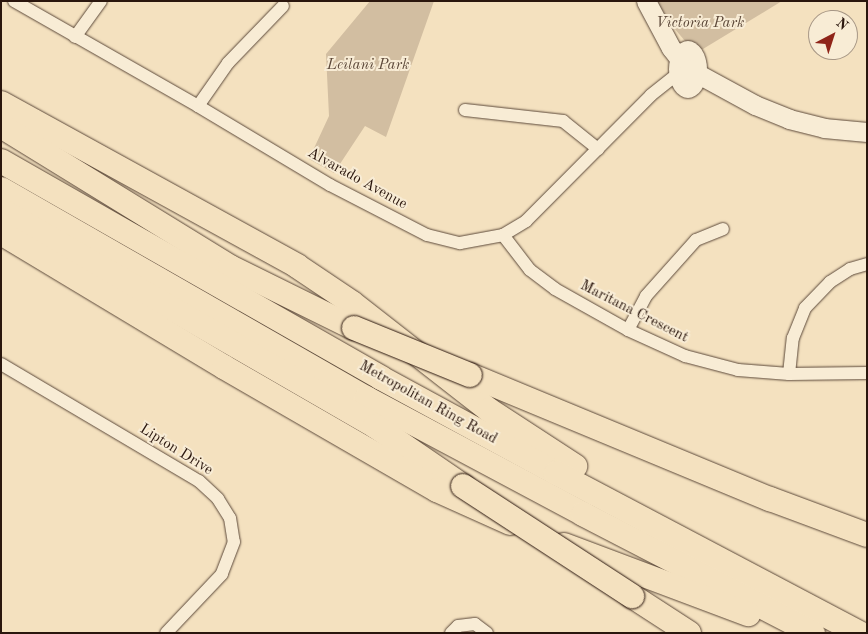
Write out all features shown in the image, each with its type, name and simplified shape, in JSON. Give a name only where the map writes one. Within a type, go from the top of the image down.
[{"type":"highway","points":[[1,103],[297,266],[352,303],[466,393],[533,441],[659,516],[776,590]]},
{"type":"highway","points":[[1,126],[230,267],[354,328],[770,499],[867,535]]},
{"type":"highway","points":[[1,133],[56,161]]},
{"type":"highway","name":"Metropolitan Ring Road","points":[[1,161],[381,378],[776,590],[860,633]]},
{"type":"highway","name":"Metropolitan Ring Road","points":[[1,189],[366,398],[583,514],[814,633]]},
{"type":"highway","points":[[1,210],[375,426],[463,486],[689,633]]},
{"type":"highway","points":[[1,222],[463,486]]},
{"type":"highway","points":[[1,233],[224,367],[453,498],[584,553],[748,614],[787,633]]},
{"type":"street","name":"Alvarado Avenue","points":[[14,1],[198,106],[318,178],[427,235],[460,243],[508,233],[526,221],[685,61]]},
{"type":"street","points":[[75,37],[101,1]]},
{"type":"street","points":[[646,1],[661,28],[685,61],[720,85],[755,105],[789,119],[824,128],[867,132]]},
{"type":"street","points":[[198,106],[228,63],[283,6]]},
{"type":"street","points":[[465,110],[563,121],[598,149]]},
{"type":"street","points":[[628,330],[646,296],[696,240],[723,229]]},
{"type":"street","name":"Maritana Crescent","points":[[508,233],[530,270],[555,289],[628,330],[685,356],[738,370],[788,374],[867,373]]},
{"type":"street","points":[[788,374],[793,338],[805,308],[830,282],[850,269],[867,264]]},
{"type":"street","name":"Lipton Drive","points":[[1,364],[199,481],[218,499],[230,518],[234,542],[222,574],[166,633]]},
{"type":"street","points":[[451,633],[458,626],[475,624],[487,633]]},
{"type":"green space","name":"Leilani Park","points":[[370,1],[434,1],[386,137],[365,126],[334,173],[309,159],[329,116],[326,54]]},
{"type":"green space","name":"Victoria Park","points":[[657,1],[782,1],[698,52],[685,41],[669,22]]}]
